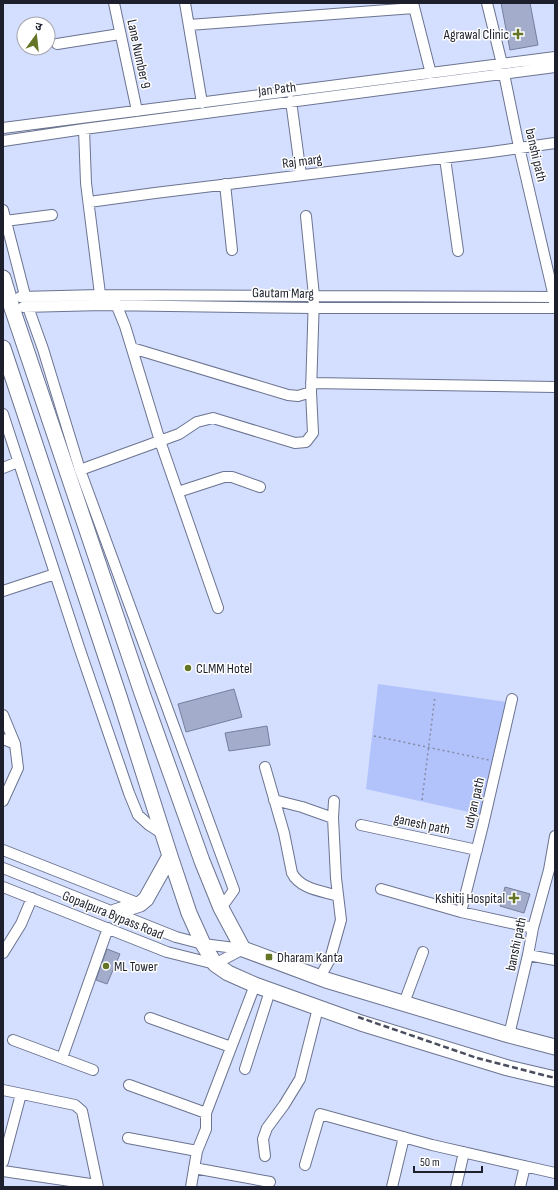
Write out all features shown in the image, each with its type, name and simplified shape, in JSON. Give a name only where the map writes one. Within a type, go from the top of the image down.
[{"type":"highway","points":[[3,278],[10,303],[142,693],[202,861],[221,908],[242,949],[320,977],[509,1035],[555,1047]]},
{"type":"highway","points":[[3,348],[120,699],[189,913],[203,944],[215,964],[228,973],[255,985],[318,1008],[428,1044],[508,1068],[555,1079]]},
{"type":"highway","points":[[115,912],[140,904],[146,899],[170,856]]},
{"type":"street","name":"Lane Number 9","points":[[114,3],[137,111]]},
{"type":"street","points":[[185,3],[202,103]]},
{"type":"street","name":"banshi path","points":[[487,3],[554,297],[555,313]]},
{"type":"street","points":[[189,25],[414,5],[431,74]]},
{"type":"street","points":[[57,44],[120,34]]},
{"type":"street","name":"Jan Path","points":[[3,128],[555,57]]},
{"type":"street","name":"Jan Path","points":[[3,140],[555,67]]},
{"type":"street","points":[[291,101],[300,175]]},
{"type":"street","points":[[84,129],[86,183],[101,300]]},
{"type":"street","name":"Raj marg","points":[[89,202],[555,143]]},
{"type":"street","points":[[445,158],[458,251]]},
{"type":"street","points":[[225,184],[232,250]]},
{"type":"street","points":[[3,210],[27,302],[80,470],[234,890],[221,908]]},
{"type":"street","points":[[5,221],[52,215]]},
{"type":"street","points":[[80,470],[179,434],[197,422],[213,418],[296,443],[306,442],[313,432],[311,388],[314,296],[306,216]]},
{"type":"street","points":[[218,608],[160,441],[125,326],[114,300],[314,296],[554,297]]},
{"type":"street","name":"Gautam Marg","points":[[10,303],[114,300],[313,308],[555,308]]},
{"type":"street","points":[[132,348],[288,395],[298,396],[311,388],[555,387]]},
{"type":"street","points":[[3,414],[129,793],[138,815],[149,825],[163,834]]},
{"type":"street","points":[[3,468],[18,462]]},
{"type":"street","points":[[178,492],[224,477],[232,477],[260,487]]},
{"type":"street","points":[[3,591],[55,574]]},
{"type":"street","name":"udyan path","points":[[461,912],[512,699]]},
{"type":"street","points":[[3,715],[15,744],[18,768],[3,800]]},
{"type":"street","points":[[3,739],[15,744]]},
{"type":"street","points":[[265,767],[284,833],[292,873],[295,879],[303,885],[338,896]]},
{"type":"street","points":[[274,800],[302,807],[333,818]]},
{"type":"street","points":[[320,977],[330,959],[340,920],[336,878],[333,818],[334,801]]},
{"type":"street","name":"ganesh path","points":[[361,825],[477,850]]},
{"type":"street","name":"banshi path","points":[[509,1035],[533,928],[552,871],[555,836]]},
{"type":"street","points":[[3,850],[140,904]]},
{"type":"street","name":"Gopalpura Bypass Road","points":[[3,868],[176,937],[203,944],[242,949]]},
{"type":"street","name":"Gopalpura Bypass Road","points":[[3,887],[168,952],[215,964]]},
{"type":"street","points":[[381,888],[461,912],[533,928]]},
{"type":"street","points":[[3,953],[21,924],[32,898]]},
{"type":"street","points":[[62,1058],[108,928]]},
{"type":"street","points":[[215,964],[242,949]]},
{"type":"street","points":[[404,1003],[423,952]]},
{"type":"street","points":[[528,955],[555,960]]},
{"type":"street","points":[[191,1187],[197,1151],[206,1129],[206,1113],[255,985]]},
{"type":"street","points":[[245,1069],[270,991]]},
{"type":"street","points":[[265,1156],[263,1139],[267,1128],[284,1105],[300,1079],[318,1008]]},
{"type":"street","points":[[150,1018],[231,1047]]},
{"type":"street","points":[[13,1040],[93,1070]]},
{"type":"street","points":[[129,1085],[206,1113]]},
{"type":"street","points":[[3,1090],[75,1105],[82,1111],[97,1186],[3,1171]]},
{"type":"street","points":[[3,1162],[21,1094]]},
{"type":"street","points":[[305,1165],[320,1114],[404,1137],[555,1173]]},
{"type":"street","points":[[392,1187],[404,1137]]},
{"type":"street","points":[[128,1138],[197,1151]]},
{"type":"street","points":[[456,1187],[464,1152]]},
{"type":"street","points":[[520,1187],[525,1166]]},
{"type":"street","points":[[194,1168],[270,1182]]},
{"type":"path","points":[[422,800],[435,696]]},
{"type":"path","points":[[374,736],[498,762]]},
{"type":"shaded area","points":[[378,684],[507,702],[482,815],[366,789]]},
{"type":"building","points":[[501,3],[530,3],[538,45],[510,50]]},
{"type":"building","points":[[234,689],[242,717],[186,732],[178,704]]},
{"type":"building","points":[[267,726],[270,745],[229,751],[225,733]]},
{"type":"building","points":[[505,887],[530,894],[524,913],[500,906]]},
{"type":"building","name":"ML Tower","points":[[107,949],[120,954],[107,984],[96,980]]},
{"type":"railway","points":[[358,1017],[477,1058],[555,1078]]},
{"type":"place","name":"Agrawal Clinic","points":[[518,34]]},
{"type":"place","name":"CLMM Hotel","points":[[188,668]]},
{"type":"place","name":"Kshitij Hospital","points":[[514,898]]},
{"type":"place","name":"Dharam Kanta","points":[[269,957]]},
{"type":"place","name":"ML Tower","points":[[106,966]]}]
